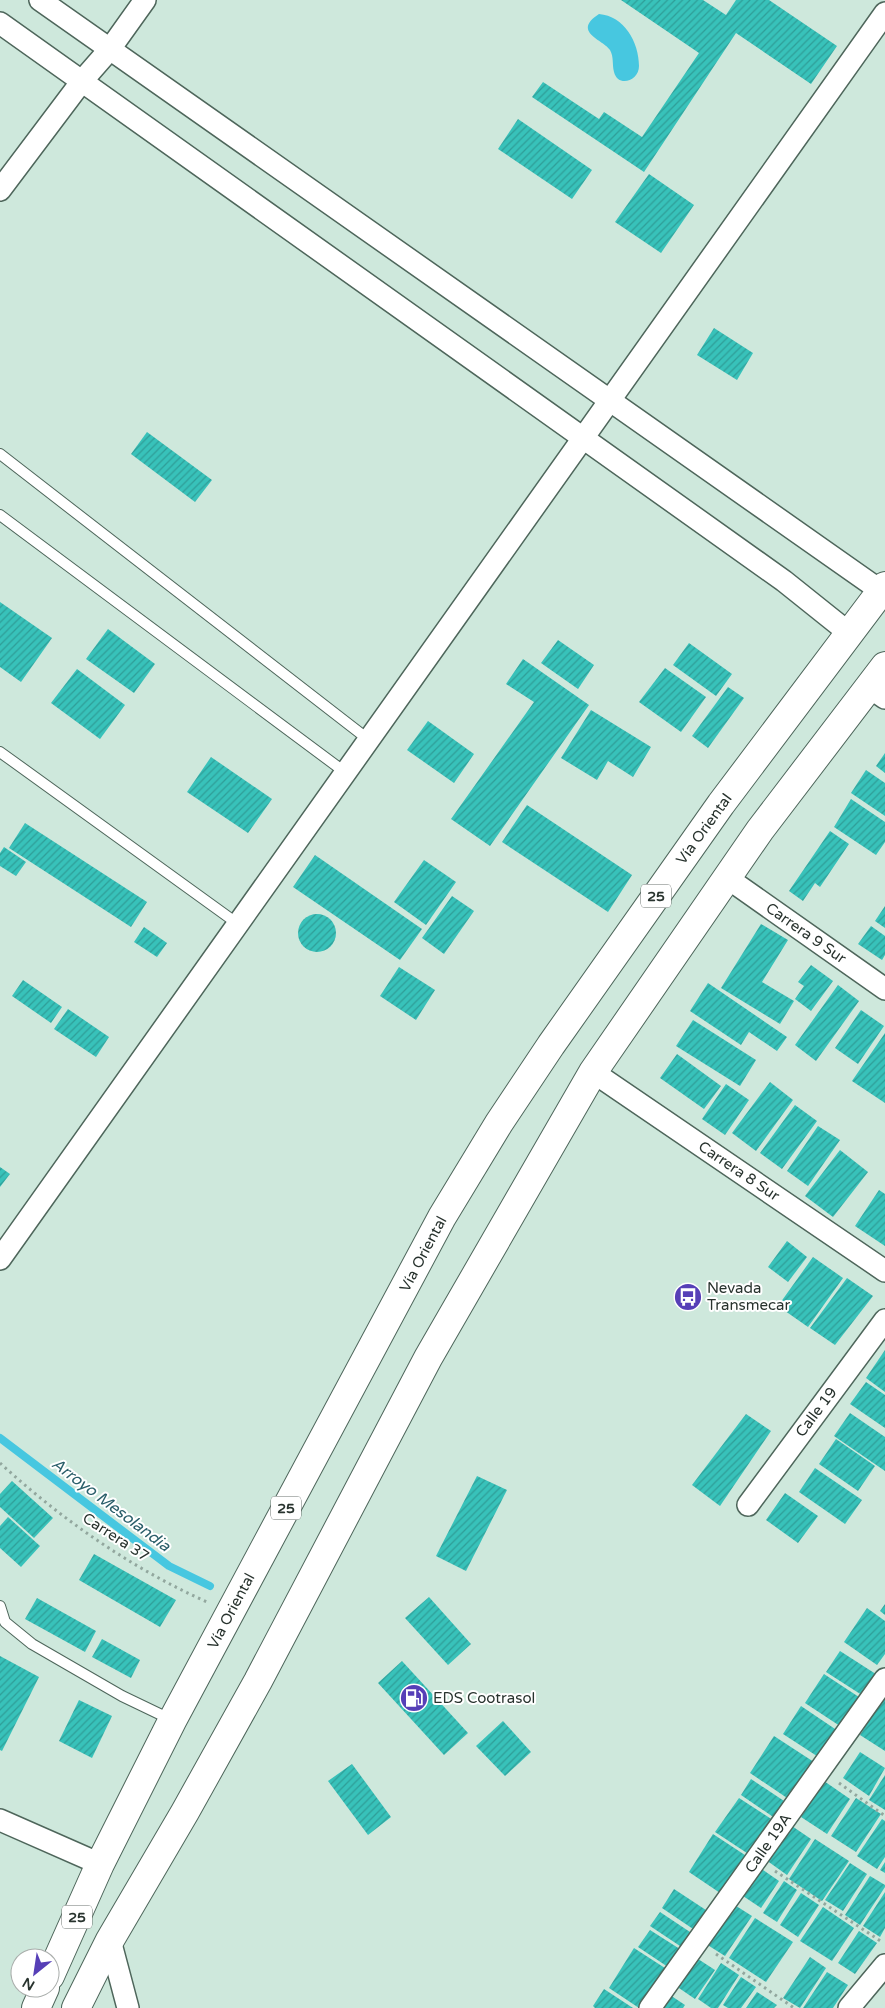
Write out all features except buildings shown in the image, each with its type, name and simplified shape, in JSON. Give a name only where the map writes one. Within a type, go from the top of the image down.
[{"type":"highway","name":"Vía Oriental","points":[[60,1954],[100,1864],[172,1721],[442,1217],[499,1123],[716,812],[883,588]]},
{"type":"highway","name":"25","points":[[76,2008],[110,1940],[186,1812],[253,1690],[428,1358],[593,1072],[760,830],[880,684]]},
{"type":"street","points":[[40,0],[610,401],[883,588]]},
{"type":"street","points":[[0,190],[82,81],[110,49],[145,0]]},
{"type":"street","points":[[0,1260],[885,13]]},
{"type":"street","points":[[0,22],[784,581],[849,633]]},
{"type":"street","name":"Carrera 9 Sur","points":[[726,877],[885,989]]},
{"type":"street","name":"Carrera 8 Sur","points":[[593,1072],[885,1271]]},
{"type":"street","name":"Calle 19","points":[[748,1505],[885,1320]]},
{"type":"street","name":"Calle 19A","points":[[650,2008],[885,1679]]},
{"type":"street","points":[[0,1820],[100,1864]]},
{"type":"street","points":[[110,1940],[128,2008]]},
{"type":"street","points":[[849,2008],[885,1965]]},
{"type":"lane","points":[[0,454],[369,740]]},
{"type":"lane","points":[[0,515],[346,773]]},
{"type":"lane","points":[[0,752],[238,924]]},
{"type":"lane","points":[[0,1606],[5,1622],[32,1644],[122,1696],[172,1721]]},
{"type":"path","name":"Carrera 37","points":[[0,1462],[91,1537],[169,1585],[231,1612]]},
{"type":"path","points":[[820,1770],[885,1816]]},
{"type":"path","points":[[757,1858],[885,1944]]},
{"type":"path","points":[[698,1941],[794,2008]]},
{"type":"water","points":[[599,14],[608,16],[623,25],[633,40],[639,66],[636,76],[628,81],[620,80],[616,77],[610,50],[589,31],[588,26],[591,20]]},
{"type":"waterway","name":"Arroyo Mesolandia","points":[[0,1438],[169,1566],[210,1586]]},
{"type":"place","name":"Nevada Transmecar","points":[[688,1297]]},
{"type":"place","name":"EDS Cootrasol","points":[[414,1698]]}]
